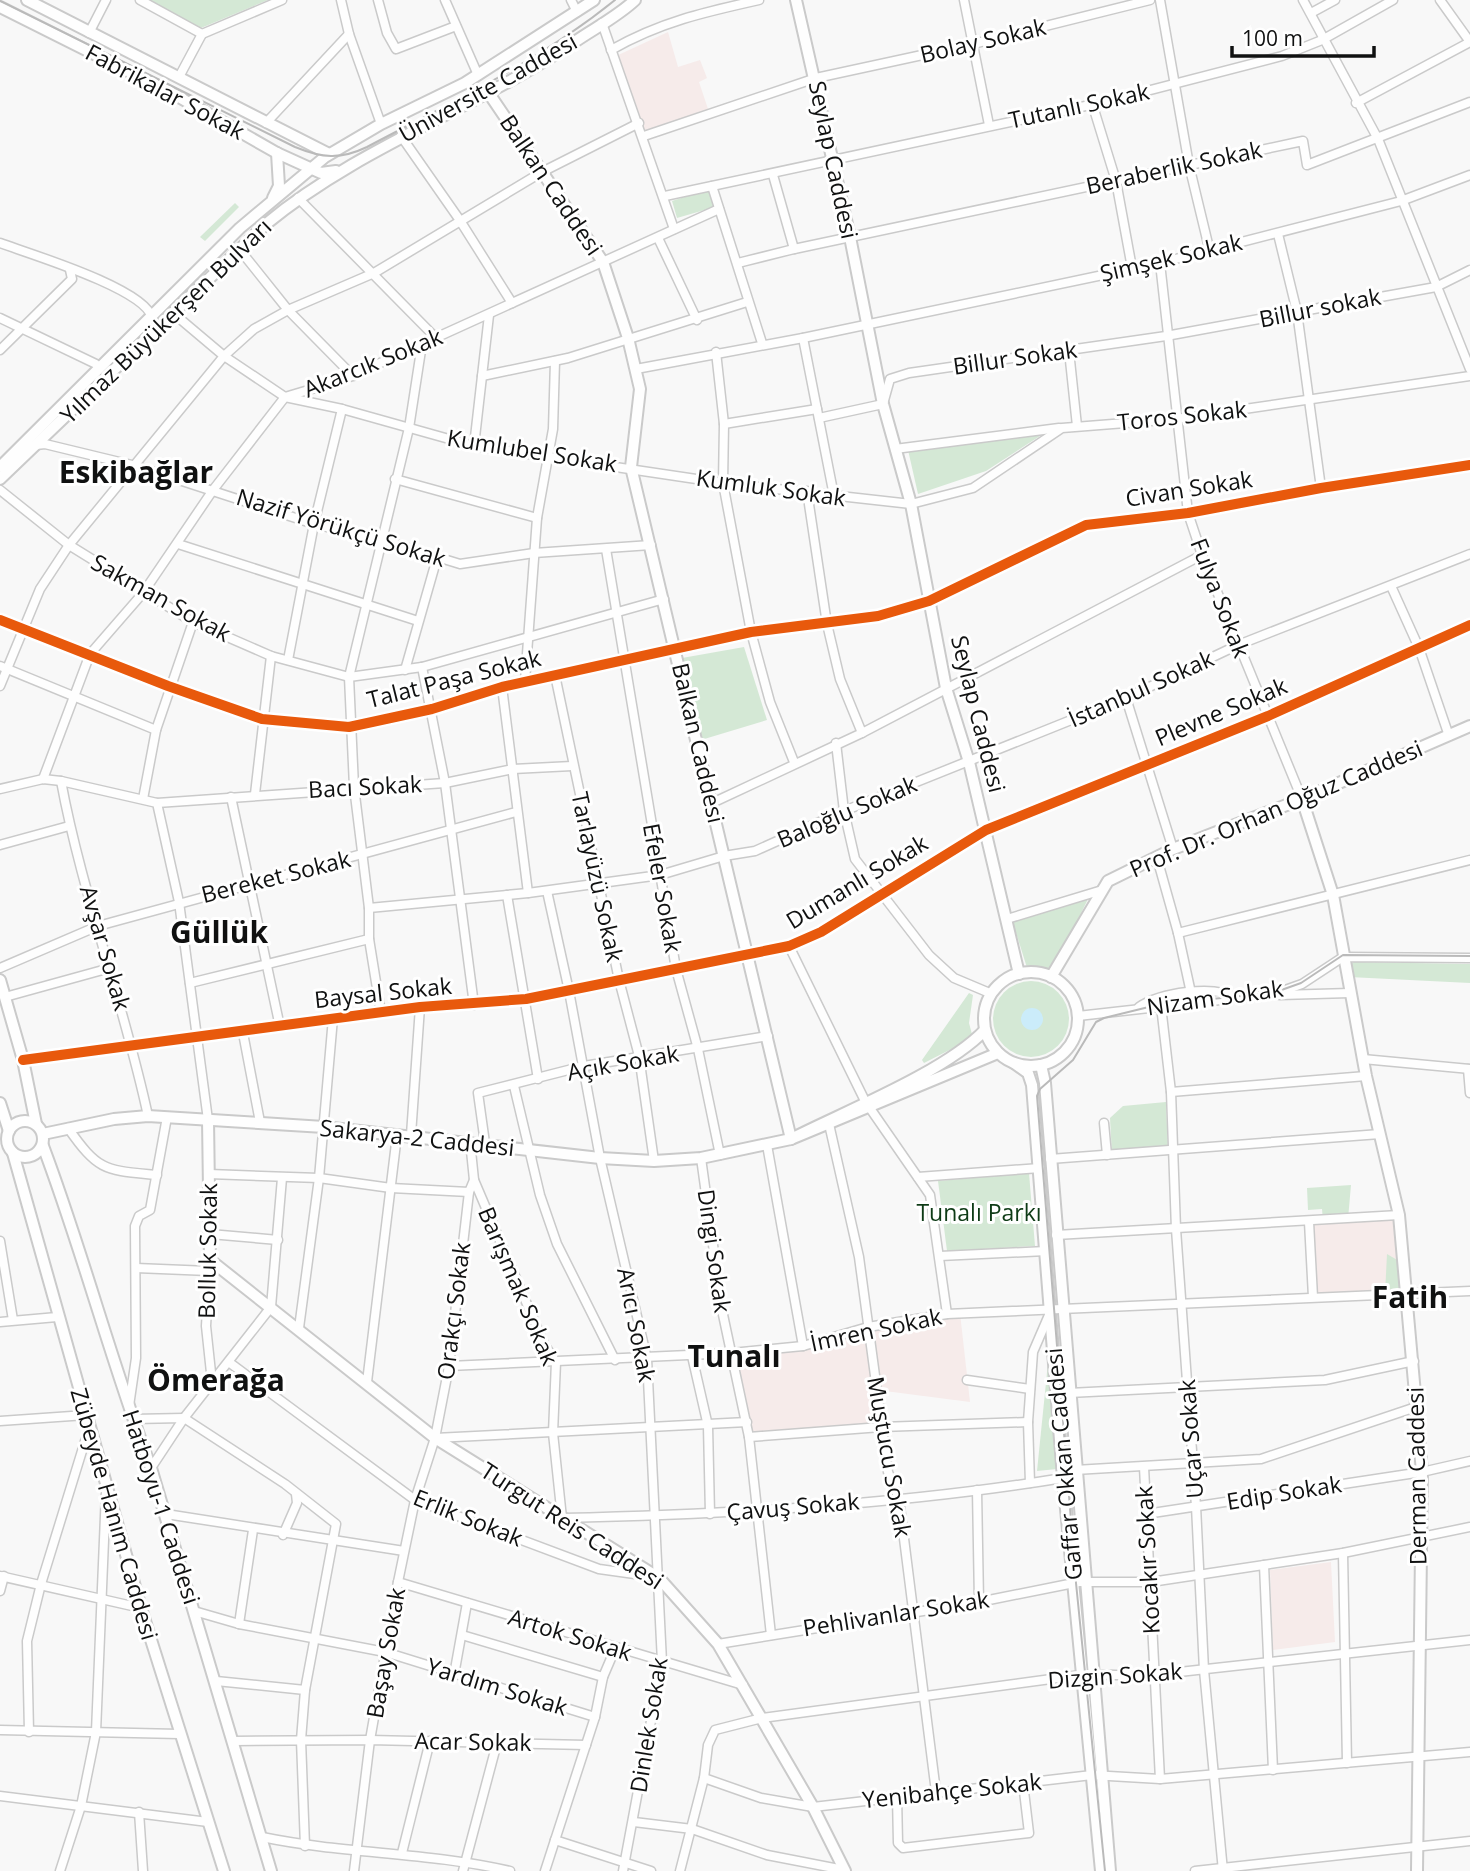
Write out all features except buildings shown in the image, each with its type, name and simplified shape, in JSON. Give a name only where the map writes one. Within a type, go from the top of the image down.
[{"type":"main road","name":"Fabrikalar Sokak","points":[[27,0],[329,154]]},
{"type":"main road","name":"Yılmaz Büyükerşen Bulvarı","points":[[0,467],[240,228],[329,154],[381,124],[478,75],[594,0]]},
{"type":"main road","name":"Üniversite Caddesi","points":[[333,174],[546,61],[635,0]]},
{"type":"main road","name":"Seylap Caddesi","points":[[796,0],[834,161],[883,404],[911,504],[946,688],[969,762],[1019,974]]},
{"type":"main road","name":"Fabrikalar Sokak","points":[[0,7],[170,92],[277,153],[310,169],[333,174]]},
{"type":"main road","name":"Balkan Caddesi","points":[[488,92],[603,262],[628,338],[640,389],[631,467],[676,648],[745,956],[768,1036],[791,1139]]},
{"type":"main road","points":[[271,202],[279,186],[277,153]]},
{"type":"main road","points":[[329,154],[333,174]]},
{"type":"main road","name":"Yılmaz Büyükerşen Bulvarı","points":[[0,479],[240,250],[298,198],[333,174]]},
{"type":"main road","name":"Prof. Dr. Orhan Oğuz Caddesi","points":[[1098,891],[1108,881],[1173,849],[1302,799],[1470,726]]},
{"type":"main road","name":"Derman Caddesi","points":[[1302,799],[1333,895],[1366,1076],[1399,1215],[1419,1406],[1422,1472],[1417,1871]]},
{"type":"main road","points":[[1051,977],[1070,948],[1098,891]]},
{"type":"main road","points":[[1035,972],[1051,977],[1070,993],[1078,1016],[1077,1031],[1071,1045],[1061,1056],[1041,1065],[1014,1063],[998,1053],[985,1030],[984,1017],[992,994],[1008,978],[1019,974],[1035,972]]},
{"type":"main road","points":[[0,980],[23,1060],[36,1124],[43,1140],[30,1157],[7,1147],[9,1131],[0,1103]]},
{"type":"main road","points":[[868,1104],[971,1045],[985,1030]]},
{"type":"main road","name":"Sakarya-2 Caddesi","points":[[791,1139],[868,1104],[998,1053]]},
{"type":"main road","name":"Gaffar Okkan Caddesi","points":[[1014,1063],[1028,1073],[1032,1085],[1046,1251],[1069,1393],[1079,1582]]},
{"type":"main road","name":"Gaffar Okkan Caddesi","points":[[1041,1065],[1056,1235],[1063,1478],[1079,1582],[1088,1675],[1101,1871]]},
{"type":"main road","name":"Sakarya-2 Caddesi","points":[[43,1140],[68,1128],[149,1115],[324,1127],[600,1158],[654,1161],[720,1155],[791,1139],[868,1104]]},
{"type":"main road","name":"Bolluk Sokak","points":[[208,1120],[210,1266]]},
{"type":"main road","points":[[9,1131],[24,1121],[36,1124]]},
{"type":"main road","name":"Hatboyu-1 Caddesi","points":[[43,1140],[166,1514],[271,1871]]},
{"type":"main road","name":"Zübeyde Hanım Caddesi","points":[[7,1147],[141,1608],[224,1871]]},
{"type":"main road","name":"Turgut Reis Caddesi","points":[[210,1266],[299,1328],[435,1438],[659,1578],[719,1644],[813,1807],[844,1870]]},
{"type":"main road","name":"Gaffar Okkan Caddesi","points":[[1096,1775],[1110,1871]]},
{"type":"street","points":[[89,33],[106,0]]},
{"type":"street","points":[[140,0],[202,34]]},
{"type":"street","points":[[179,77],[202,34],[282,0]]},
{"type":"street","points":[[341,0],[349,34],[381,124]]},
{"type":"street","points":[[378,0],[387,33],[397,49],[456,26]]},
{"type":"street","points":[[445,0],[478,75]]},
{"type":"street","points":[[571,0],[577,12]]},
{"type":"street","points":[[611,50],[648,29],[679,18],[759,0]]},
{"type":"street","points":[[964,0],[989,125]]},
{"type":"street","name":"Bolay Sokak","points":[[644,136],[816,78],[973,44],[1150,0]]},
{"type":"street","points":[[1160,0],[1177,84],[1189,165],[1209,248]]},
{"type":"street","points":[[1303,0],[1322,40],[1378,139],[1470,369]]},
{"type":"street","points":[[1311,13],[1335,0]]},
{"type":"street","name":"Tutanlı Sokak","points":[[664,196],[773,175],[1177,84],[1282,56],[1322,40],[1393,0]]},
{"type":"street","points":[[1356,103],[1470,42],[1440,0]]},
{"type":"street","points":[[602,23],[644,136],[674,229]]},
{"type":"street","points":[[266,123],[349,34]]},
{"type":"street","name":"Beraberlik Sokak","points":[[738,263],[1303,141],[1307,165],[1470,102]]},
{"type":"street","points":[[1092,103],[1116,181],[1132,268]]},
{"type":"street","points":[[0,685],[3,667],[40,589],[69,545],[224,355],[254,330],[288,310],[374,273],[459,219],[542,172],[639,124]]},
{"type":"street","points":[[401,136],[459,219],[512,303]]},
{"type":"street","points":[[773,175],[794,249]]},
{"type":"street","name":"Şimşek Sokak","points":[[636,369],[762,343],[803,338],[1160,263],[1209,248],[1278,234],[1401,201],[1470,175]]},
{"type":"street","points":[[712,186],[762,343]]},
{"type":"street","points":[[298,198],[436,338]]},
{"type":"street","name":"Akarcık Sokak","points":[[43,779],[90,654],[143,593],[213,489],[285,397],[353,376],[719,209]]},
{"type":"street","points":[[1278,234],[1297,313],[1321,488]]},
{"type":"street","points":[[658,238],[698,320]]},
{"type":"street","points":[[0,243],[118,287],[139,299],[152,318]]},
{"type":"street","points":[[240,250],[288,310],[353,376]]},
{"type":"street","name":"Fulya Sokak","points":[[1160,263],[1166,337],[1188,513],[1202,555],[1302,799]]},
{"type":"street","points":[[0,350],[72,279],[70,270]]},
{"type":"street","name":"Billur sokak","points":[[1166,337],[1436,287],[1470,270]]},
{"type":"street","points":[[482,376],[555,361],[698,320],[747,302]]},
{"type":"street","name":"Kumlubel Sokak","points":[[173,313],[224,355],[285,397],[342,409],[474,446],[631,467]]},
{"type":"street","points":[[474,446],[489,315]]},
{"type":"street","points":[[0,318],[96,364]]},
{"type":"street","name":"Billur Sokak","points":[[883,404],[890,379],[937,369],[1166,337]]},
{"type":"street","points":[[803,338],[834,496]]},
{"type":"street","points":[[381,1013],[369,939],[369,908],[354,787],[349,727],[349,677],[408,428],[422,344]]},
{"type":"street","points":[[1069,351],[1077,426]]},
{"type":"street","points":[[716,352],[724,424],[723,483],[751,632],[770,702],[794,762]]},
{"type":"street","points":[[525,681],[537,518],[553,429],[555,361]]},
{"type":"street","name":"Toros Sokak","points":[[911,504],[973,488],[1062,428],[1176,419],[1470,376]]},
{"type":"street","points":[[724,424],[883,404]]},
{"type":"street","points":[[288,660],[314,524],[342,409]]},
{"type":"street","points":[[895,449],[1062,428]]},
{"type":"street","name":"Nazif Yörükçü Sokak","points":[[36,445],[45,444],[136,466],[314,524],[382,540],[460,564],[534,553],[651,545]]},
{"type":"street","name":"Civan Sokak","points":[[929,601],[1086,525],[1188,513],[1321,488],[1470,465]]},
{"type":"street","name":"Kumluk Sokak","points":[[631,467],[723,483],[911,504]]},
{"type":"street","points":[[395,479],[537,518]]},
{"type":"street","name":"Sakman Sokak","points":[[0,490],[69,545],[193,622],[271,656],[349,677],[422,667],[664,599]]},
{"type":"street","points":[[807,491],[827,624],[840,679],[862,733]]},
{"type":"street","points":[[178,544],[418,621]]},
{"type":"street","name":"Efeler Sokak","points":[[606,549],[614,613],[676,970],[698,1049],[720,1155]]},
{"type":"street","name":"İstanbul Sokak","points":[[969,762],[1126,698],[1238,645],[1470,554]]},
{"type":"street","points":[[710,804],[794,762],[862,733],[1202,555]]},
{"type":"street","points":[[405,670],[437,558]]},
{"type":"street","points":[[1391,586],[1419,648],[1449,736]]},
{"type":"street","name":"Talat Paşa Sokak","points":[[0,620],[262,719],[349,727],[432,709],[502,687],[622,659],[751,632],[878,616],[929,601]]},
{"type":"street","points":[[143,799],[156,730],[193,622]]},
{"type":"street","name":"Plevne Sokak","points":[[986,831],[1268,716],[1470,625]]},
{"type":"street","points":[[255,794],[271,656]]},
{"type":"street","points":[[3,667],[156,730]]},
{"type":"street","points":[[422,667],[445,783],[474,1005]]},
{"type":"street","name":"Tarlayüzü Sokak","points":[[555,675],[619,980],[639,1056],[654,1161]]},
{"type":"street","points":[[502,687],[528,893]]},
{"type":"street","points":[[1126,698],[1173,849]]},
{"type":"street","points":[[836,743],[844,811],[855,859],[929,955],[954,978],[992,994]]},
{"type":"street","name":"Baloğlu Sokak","points":[[369,908],[547,891],[660,875],[724,856],[755,851],[844,811],[969,762]]},
{"type":"street","name":"Bacı Sokak","points":[[157,803],[354,787],[445,783],[513,769],[572,766]]},
{"type":"street","points":[[0,789],[43,779],[157,803],[179,902],[200,1038],[208,1120]]},
{"type":"street","name":"Avşar Sokak","points":[[61,781],[69,826],[133,1044],[149,1115]]},
{"type":"street","points":[[231,797],[280,1027]]},
{"type":"street","name":"Bereket Sokak","points":[[0,968],[98,926],[251,881],[363,855],[516,812]]},
{"type":"street","points":[[0,845],[69,826]]},
{"type":"street","name":"Dumanlı Sokak","points":[[745,956],[789,946],[821,932],[986,831]]},
{"type":"street","points":[[1157,858],[1191,993]]},
{"type":"street","points":[[1178,933],[1470,860]]},
{"type":"street","name":"Arıcı Sokak","points":[[547,891],[584,1066],[600,1158],[647,1359],[652,1426],[653,1516],[659,1578]]},
{"type":"street","points":[[1007,919],[1098,891]]},
{"type":"street","points":[[507,895],[527,999],[538,1079]]},
{"type":"street","points":[[190,983],[369,939]]},
{"type":"street","points":[[789,946],[868,1104],[930,1195],[947,1314]]},
{"type":"street","name":"Baysal Sokak","points":[[23,1060],[420,1007],[527,999],[745,956]]},
{"type":"street","points":[[1343,957],[1470,958]]},
{"type":"street","name":"Nizam Sokak","points":[[1078,1016],[1274,994],[1302,985],[1343,957]]},
{"type":"street","points":[[5,997],[110,968]]},
{"type":"street","points":[[1137,1009],[1159,996],[1219,990],[1235,998]]},
{"type":"street","points":[[1274,994],[1350,993]]},
{"type":"street","name":"Uçar Sokak","points":[[1161,1006],[1171,1092],[1176,1229],[1196,1506],[1204,1670],[1223,1870]]},
{"type":"street","points":[[411,1135],[420,1007]]},
{"type":"street","points":[[299,1328],[319,1178],[333,1018]]},
{"type":"street","points":[[243,1032],[260,1122]]},
{"type":"street","name":"Açık Sokak","points":[[485,1143],[478,1093],[514,1086],[584,1066],[768,1036]]},
{"type":"street","points":[[1363,1059],[1469,1069],[1470,1093]]},
{"type":"street","points":[[1171,1092],[1366,1076]]},
{"type":"street","points":[[514,1086],[540,1195],[557,1244],[615,1360]]},
{"type":"street","points":[[167,1117],[150,1210],[139,1216],[135,1226],[136,1358],[131,1414],[184,1418],[336,1524],[305,1690],[301,1740],[305,1846]]},
{"type":"street","points":[[1104,1123],[1107,1155]]},
{"type":"street","name":"Muştucu Sokak","points":[[829,1124],[859,1257],[888,1472],[899,1499],[936,1792]]},
{"type":"street","points":[[68,1128],[89,1157],[105,1168],[157,1175]]},
{"type":"street","points":[[1051,1159],[1380,1134]]},
{"type":"street","points":[[367,1382],[397,1135]]},
{"type":"street","points":[[470,1142],[474,1180]]},
{"type":"street","points":[[767,1145],[803,1346]]},
{"type":"street","name":"Dingi Sokak","points":[[701,1158],[722,1310],[747,1422],[771,1635]]},
{"type":"street","points":[[918,1177],[1040,1168]]},
{"type":"street","points":[[209,1174],[319,1178],[391,1188],[468,1192]]},
{"type":"street","points":[[151,1468],[184,1418],[230,1363],[271,1307],[282,1178]]},
{"type":"street","name":"Orakçı Sokak","points":[[435,1438],[449,1366],[468,1192],[474,1180]]},
{"type":"street","name":"Barışmak Sokak","points":[[474,1180],[544,1344],[555,1362],[553,1433],[562,1518]]},
{"type":"street","points":[[1056,1235],[1399,1215]]},
{"type":"street","points":[[1309,1222],[1312,1297]]},
{"type":"street","points":[[210,1234],[278,1240]]},
{"type":"street","points":[[0,1241],[13,1320]]},
{"type":"street","points":[[940,1256],[1046,1251]]},
{"type":"street","points":[[136,1268],[210,1266]]},
{"type":"street","name":"Bolluk Sokak","points":[[210,1266],[206,1326],[212,1382]]},
{"type":"street","name":"İmren Sokak","points":[[449,1366],[647,1359],[803,1346],[868,1327],[947,1314],[1470,1291]]},
{"type":"street","points":[[1030,1483],[1028,1422],[1033,1352],[1057,1308]]},
{"type":"street","points":[[0,1322],[57,1317]]},
{"type":"street","points":[[692,1356],[708,1426],[709,1514]]},
{"type":"street","points":[[1069,1393],[1325,1380],[1414,1362]]},
{"type":"street","name":"Erlik Sokak","points":[[230,1363],[415,1500],[600,1569],[659,1578]]},
{"type":"street","points":[[967,1380],[1030,1389]]},
{"type":"street","points":[[1075,1470],[1261,1459],[1419,1406]]},
{"type":"street","points":[[0,1427],[0,1421],[88,1420],[27,1641],[29,1732]]},
{"type":"street","points":[[435,1438],[747,1422]]},
{"type":"street","points":[[749,1437],[881,1427],[1028,1422]]},
{"type":"street","name":"Başay Sokak","points":[[354,1871],[370,1740],[398,1582],[415,1500],[435,1438]]},
{"type":"street","name":"Edip Sokak","points":[[1146,1514],[1422,1472],[1470,1461]]},
{"type":"street","name":"Kocakır Sokak","points":[[1144,1467],[1160,1779]]},
{"type":"street","name":"Çavuş Sokak","points":[[562,1518],[757,1511],[899,1499],[1063,1478]]},
{"type":"street","points":[[61,1871],[80,1806],[96,1732],[106,1485]]},
{"type":"street","points":[[977,1490],[979,1602]]},
{"type":"street","points":[[283,1535],[297,1503],[296,1494]]},
{"type":"street","points":[[166,1514],[333,1543],[404,1551]]},
{"type":"street","name":"Pehlivanlar Sokak","points":[[719,1644],[979,1602],[1079,1582],[1151,1583],[1343,1553],[1470,1527]]},
{"type":"street","points":[[239,1624],[253,1530]]},
{"type":"street","points":[[1343,1553],[1347,1763]]},
{"type":"street","points":[[1264,1565],[1273,1770]]},
{"type":"street","points":[[0,1591],[2,1576],[141,1608]]},
{"type":"street","name":"Dinlek Sokak","points":[[624,1867],[662,1662],[659,1578]]},
{"type":"street","name":"Artok Sokak","points":[[398,1582],[743,1685]]},
{"type":"street","points":[[454,1675],[467,1603]]},
{"type":"street","name":"Yardım Sokak","points":[[194,1611],[239,1624],[385,1652],[594,1717]]},
{"type":"street","points":[[462,1635],[603,1677]]},
{"type":"street","name":"Dizgin Sokak","points":[[704,1777],[708,1745],[715,1730],[762,1718],[924,1694],[1088,1675],[1154,1675],[1470,1640]]},
{"type":"street","points":[[545,1871],[586,1745],[603,1677],[615,1648]]},
{"type":"street","points":[[216,1681],[305,1690]]},
{"type":"street","points":[[0,1730],[179,1734]]},
{"type":"street","name":"Acar Sokak","points":[[234,1741],[370,1740],[586,1745]]},
{"type":"street","points":[[402,1853],[430,1741]]},
{"type":"street","points":[[463,1871],[497,1743]]},
{"type":"street","name":"Yenibahçe Sokak","points":[[704,1777],[761,1798],[813,1807],[1096,1775],[1160,1779],[1470,1752]]},
{"type":"street","points":[[680,1871],[704,1777]]},
{"type":"street","points":[[897,1796],[898,1843],[903,1848],[1029,1833],[1023,1783]]},
{"type":"street","points":[[0,1797],[208,1822]]},
{"type":"street","points":[[139,1812],[142,1871]]},
{"type":"street","points":[[634,1822],[692,1829],[767,1855],[844,1870]]},
{"type":"street","points":[[262,1837],[305,1846],[466,1861],[510,1871]]},
{"type":"street","points":[[555,1840],[624,1867],[651,1871]]},
{"type":"street","points":[[1195,1871],[1470,1841]]},
{"type":"shaded area","points":[[668,32],[678,67],[700,60],[707,78],[699,82],[709,112],[644,135],[616,56]]},
{"type":"shaded area","points":[[1399,1215],[1407,1294],[1313,1297],[1309,1222]]},
{"type":"shaded area","points":[[960,1313],[970,1402],[877,1390],[881,1427],[749,1437],[732,1353],[803,1346],[868,1327]]},
{"type":"shaded area","points":[[1331,1562],[1335,1642],[1273,1650],[1270,1570]]},
{"type":"green space","points":[[143,0],[268,0],[201,28]]},
{"type":"green space","points":[[709,189],[715,207],[677,218],[672,201]]},
{"type":"green space","points":[[235,203],[239,207],[205,241],[200,237]]},
{"type":"green space","points":[[1043,434],[986,471],[918,494],[908,450]]},
{"type":"green space","points":[[744,647],[767,720],[701,740],[682,658]]},
{"type":"green space","points":[[1089,897],[1052,972],[1028,971],[1012,920]]},
{"type":"green space","points":[[1354,962],[1470,964],[1470,983],[1349,977],[1349,965]]},
{"type":"green space","points":[[1031,981],[1045,984],[1058,992],[1066,1005],[1069,1019],[1066,1033],[1058,1046],[1045,1054],[1031,1057],[1017,1054],[1004,1046],[996,1033],[993,1019],[996,1005],[1004,992],[1017,984]]},
{"type":"green space","points":[[969,993],[973,995],[969,1023],[973,1038],[924,1063],[922,1060]]},
{"type":"green space","points":[[1166,1102],[1168,1152],[1112,1155],[1110,1118],[1123,1106]]},
{"type":"green space","name":"Tunalı Parkı","points":[[1029,1173],[1035,1246],[947,1251],[938,1181]]},
{"type":"green space","points":[[1351,1185],[1348,1219],[1323,1221],[1322,1209],[1308,1210],[1307,1188]]},
{"type":"green space","points":[[1387,1254],[1404,1264],[1407,1294],[1385,1294]]},
{"type":"green space","points":[[1049,1353],[1057,1469],[1037,1471]]},
{"type":"water","points":[[1028,1008],[1036,1008],[1043,1015],[1043,1023],[1036,1030],[1028,1030],[1021,1023],[1021,1015]]},
{"type":"tram line","points":[[0,1],[295,147],[339,156],[367,147],[495,80],[557,42],[615,0]]},
{"type":"tram line","points":[[1105,1871],[1076,1583],[1037,1096],[1040,1089],[1073,1060],[1096,1022],[1104,1018],[1161,1004],[1273,993],[1301,983],[1343,955],[1470,956]]},
{"type":"cycle path","points":[[0,620],[168,686],[262,719],[349,727],[432,709],[502,687],[751,632],[878,616],[929,601],[1086,525],[1188,513],[1321,488],[1470,465]]},
{"type":"cycle path","points":[[23,1060],[420,1007],[526,999],[789,946],[821,932],[986,830],[1268,716],[1470,625]]},
{"type":"district","name":"Eskibağlar","points":[[136,473]]},
{"type":"district","name":"Güllük","points":[[219,933]]},
{"type":"district","name":"Fatih","points":[[1410,1298]]},
{"type":"district","name":"Tunalı","points":[[734,1357]]},
{"type":"district","name":"Ömerağa","points":[[216,1381]]}]
